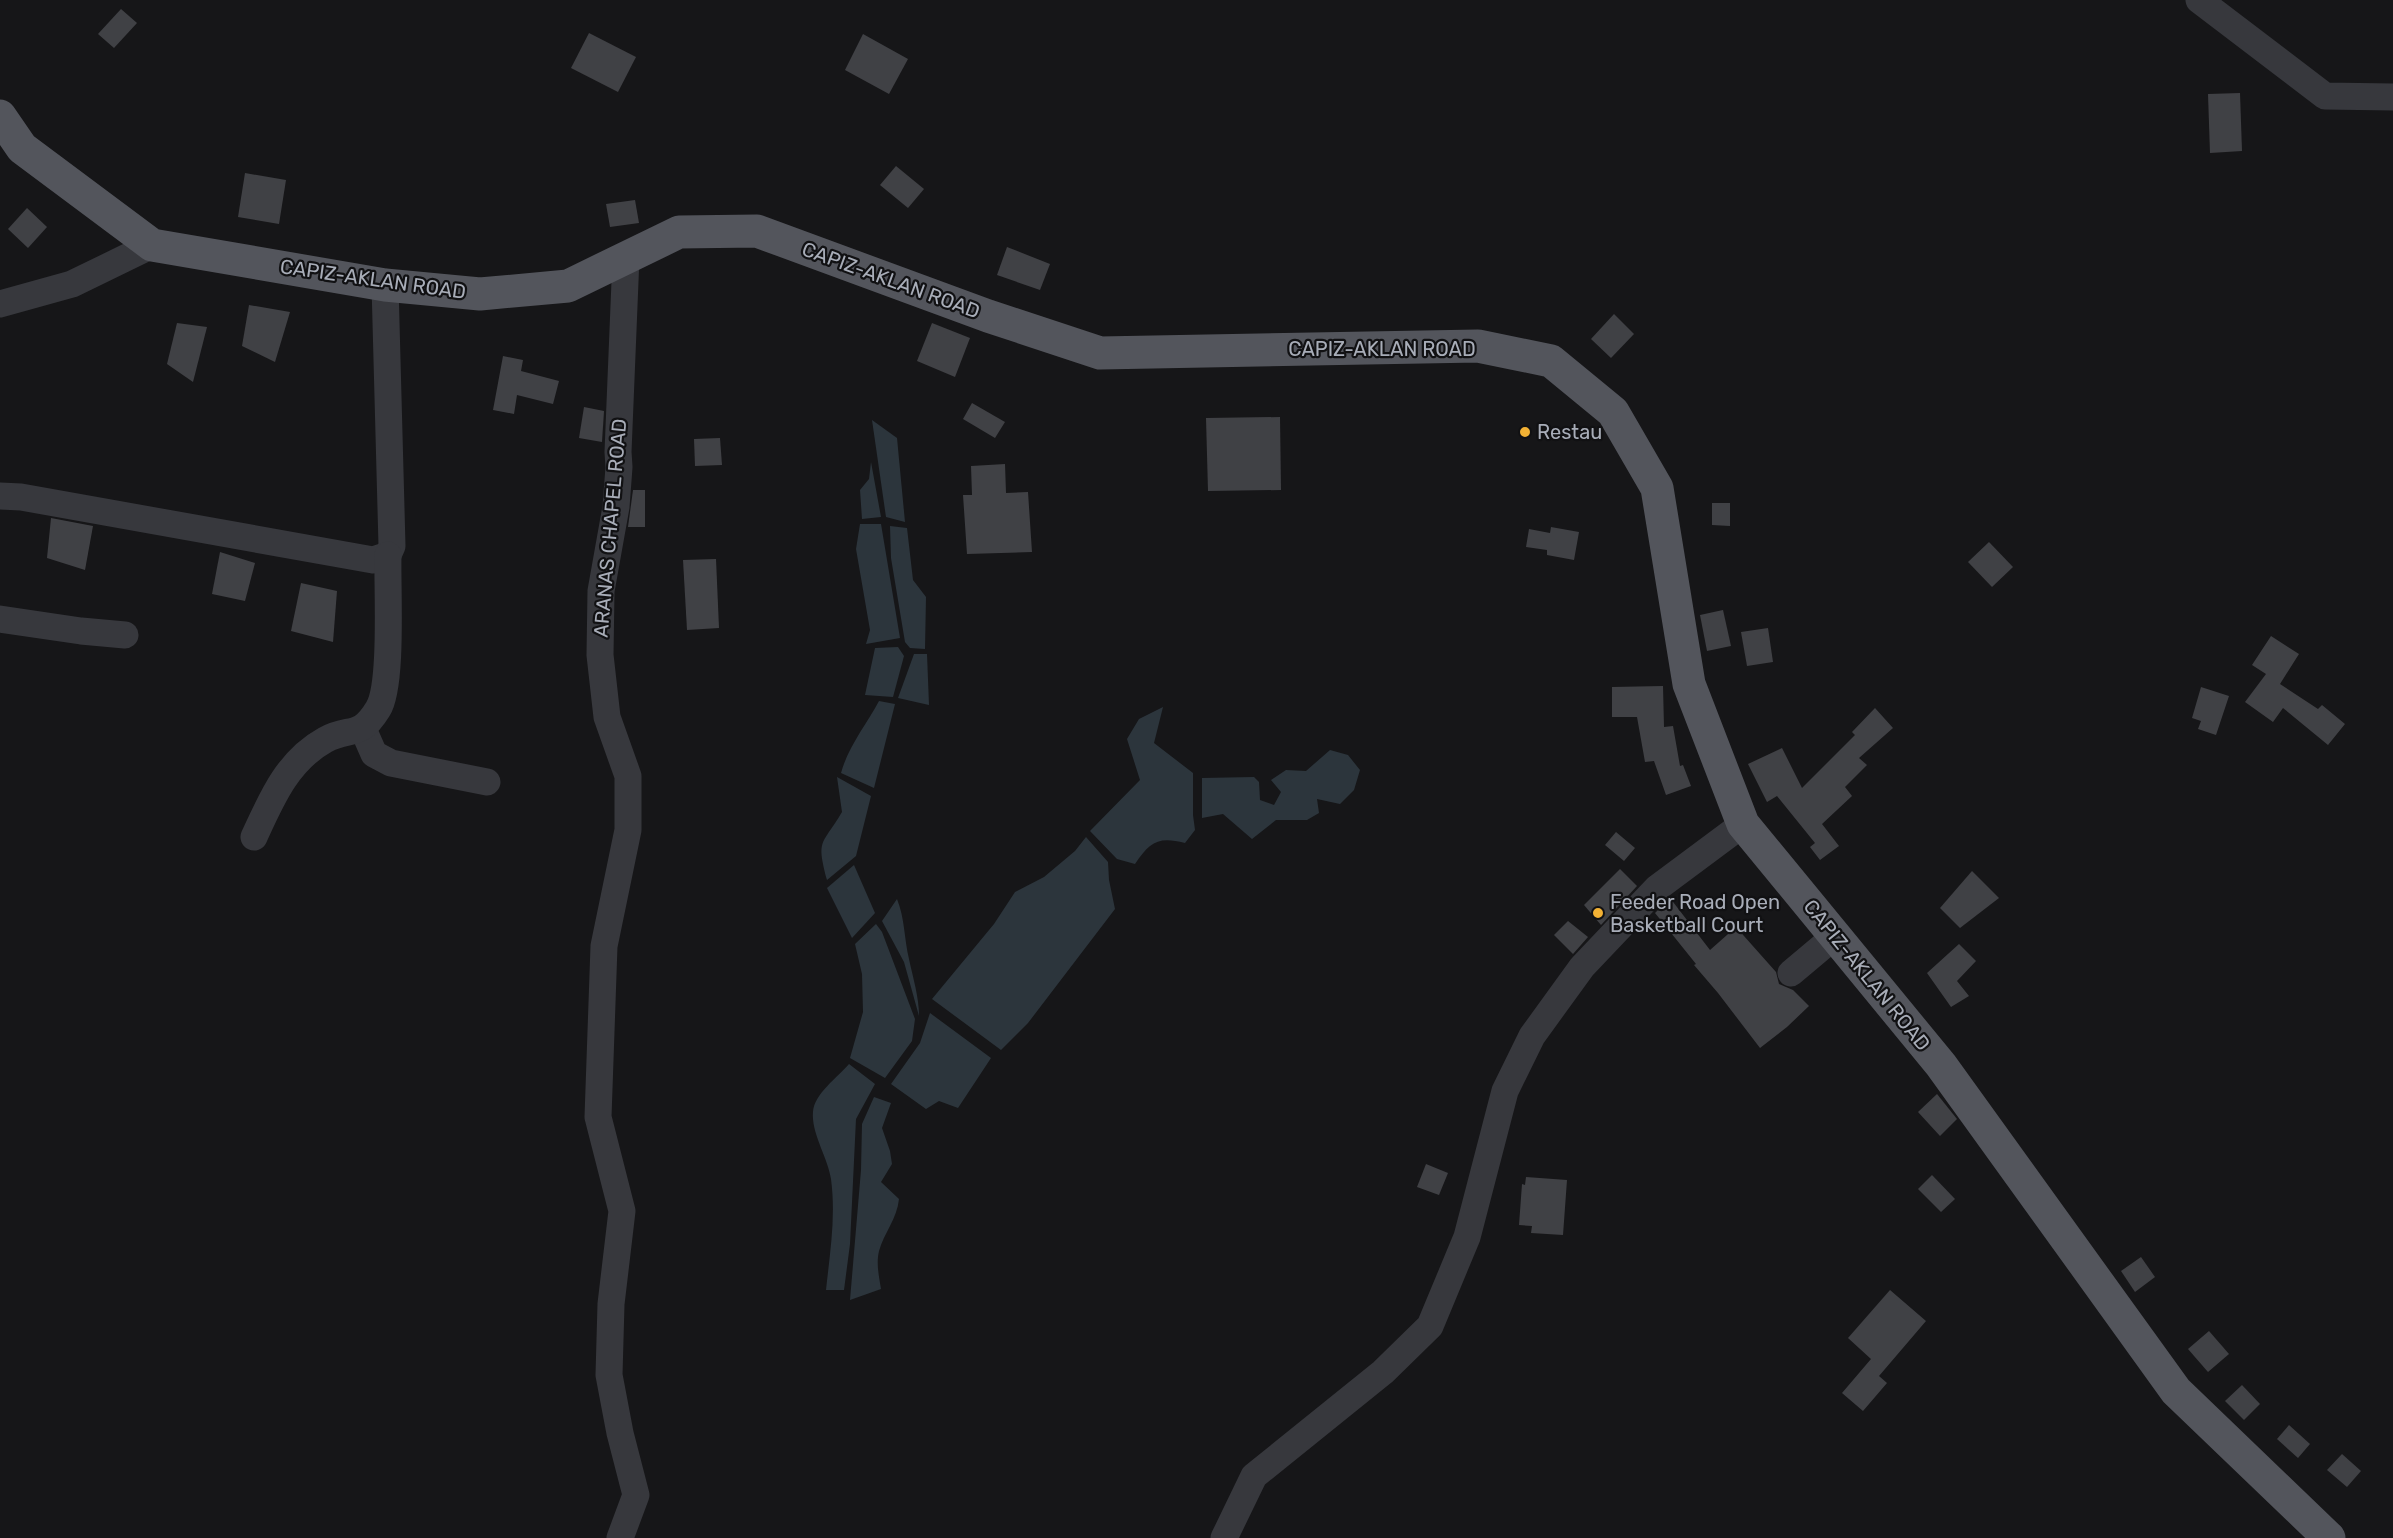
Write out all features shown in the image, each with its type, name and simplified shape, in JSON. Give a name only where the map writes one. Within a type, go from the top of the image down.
[{"type":"main road","name":"CAPIZ-AKLAN ROAD","points":[[0,116],[22,148],[152,245],[385,285],[480,294],[568,286],[679,232],[757,231],[988,316],[1100,352],[1478,346],[1551,361],[1612,412],[1657,488],[1689,684],[1743,824],[1941,1065],[2175,1391],[2329,1538]]},
{"type":"street","points":[[2199,0],[2325,96],[2393,97]]},
{"type":"street","points":[[0,304],[72,284],[152,245]]},
{"type":"street","name":"ARANAS CHAPEL ROAD","points":[[620,1538],[636,1495],[620,1433],[609,1375],[610,1304],[622,1211],[598,1117],[604,946],[628,830],[628,776],[607,717],[600,655],[602,591],[616,507],[619,467],[626,257]]},
{"type":"street","points":[[254,837],[274,792],[291,767],[326,739],[363,729],[379,707],[386,687],[388,555],[392,546],[385,285]]},
{"type":"street","points":[[0,496],[21,497],[373,560],[388,555]]},
{"type":"street","points":[[0,619],[81,632],[125,635]]},
{"type":"street","points":[[363,729],[374,754],[391,763],[487,782]]},
{"type":"street","points":[[1224,1538],[1254,1476],[1383,1372],[1430,1326],[1467,1237],[1504,1091],[1538,1027],[1582,968],[1657,888],[1743,824]]},
{"type":"street","points":[[1791,973],[1835,936]]},
{"type":"shaded area","points":[[872,420],[897,438],[905,522],[886,517]]},
{"type":"shaded area","points":[[871,462],[881,517],[862,519],[860,490],[869,479]]},
{"type":"shaded area","points":[[860,524],[881,524],[900,638],[866,644],[870,630],[856,549]]},
{"type":"shaded area","points":[[890,526],[907,528],[913,580],[926,597],[925,649],[910,648],[905,642],[891,558]]},
{"type":"shaded area","points":[[898,647],[904,656],[893,697],[865,695],[875,648]]},
{"type":"shaded area","points":[[914,654],[927,654],[929,705],[898,698]]},
{"type":"shaded area","points":[[879,701],[895,704],[874,788],[841,773],[853,745]]},
{"type":"shaded area","points":[[1163,707],[1154,743],[1193,773],[1195,830],[1185,843],[1168,840],[1150,846],[1135,864],[1117,859],[1090,831],[1140,780],[1127,739],[1139,719]]},
{"type":"shaded area","points":[[1330,750],[1348,755],[1360,770],[1354,790],[1340,804],[1317,799],[1319,813],[1307,820],[1276,820],[1252,839],[1223,814],[1202,818],[1202,778],[1254,777],[1259,782],[1260,800],[1274,805],[1281,792],[1271,780],[1286,770],[1306,771]]},
{"type":"shaded area","points":[[837,777],[871,796],[856,856],[827,880],[822,856],[823,843],[842,812]]},
{"type":"shaded area","points":[[1086,837],[1108,862],[1115,909],[1028,1023],[1001,1050],[932,999],[994,924],[1015,892],[1044,877],[1075,851]]},
{"type":"shaded area","points":[[854,865],[875,913],[852,938],[827,888]]},
{"type":"shaded area","points":[[897,899],[902,914],[919,1016],[904,962],[882,921]]},
{"type":"shaded area","points":[[876,924],[882,932],[915,1019],[912,1041],[885,1078],[850,1058],[863,1012],[862,974],[855,944]]},
{"type":"shaded area","points":[[930,1013],[991,1058],[958,1108],[939,1101],[926,1109],[891,1084],[920,1043]]},
{"type":"shaded area","points":[[849,1064],[875,1084],[856,1119],[850,1244],[844,1290],[826,1290],[832,1234],[831,1179],[815,1128],[813,1112],[814,1105],[822,1092]]},
{"type":"shaded area","points":[[874,1097],[891,1103],[882,1128],[892,1164],[881,1182],[899,1199],[896,1213],[879,1251],[881,1289],[850,1300],[861,1170],[862,1124]]},
{"type":"building","points":[[121,9],[137,23],[114,48],[98,34]]},
{"type":"building","points":[[589,33],[636,57],[618,92],[571,68]]},
{"type":"building","points":[[863,34],[908,59],[889,94],[845,70]]},
{"type":"building","points":[[2240,93],[2242,151],[2210,153],[2208,94]]},
{"type":"building","points":[[896,166],[924,189],[908,208],[880,185]]},
{"type":"building","points":[[245,173],[286,180],[279,224],[238,217]]},
{"type":"building","points":[[635,200],[639,223],[610,227],[606,204]]},
{"type":"building","points":[[27,208],[47,227],[28,248],[8,229]]},
{"type":"building","points":[[1007,247],[1050,264],[1040,290],[997,275]]},
{"type":"building","points":[[249,305],[290,312],[275,362],[242,346]]},
{"type":"building","points":[[1614,314],[1634,334],[1611,358],[1591,339]]},
{"type":"building","points":[[177,323],[207,327],[193,382],[167,364]]},
{"type":"building","points":[[932,323],[970,338],[955,377],[917,361]]},
{"type":"building","points":[[503,356],[523,360],[521,371],[559,381],[553,404],[517,395],[514,414],[493,410]]},
{"type":"building","points":[[972,403],[1005,422],[995,438],[963,419]]},
{"type":"building","points":[[584,407],[604,411],[602,442],[579,438]]},
{"type":"building","points":[[1280,417],[1281,490],[1208,491],[1206,418]]},
{"type":"building","points":[[720,438],[722,465],[695,466],[694,439]]},
{"type":"building","points":[[1005,464],[1006,493],[1028,492],[1032,552],[967,554],[963,495],[972,495],[971,466]]},
{"type":"building","points":[[633,490],[645,490],[645,527],[628,527]]},
{"type":"building","points":[[1712,503],[1730,503],[1730,526],[1712,525]]},
{"type":"building","points":[[51,518],[93,526],[85,570],[47,558]]},
{"type":"building","points":[[1551,527],[1579,532],[1574,560],[1547,555],[1547,550],[1526,547],[1529,529],[1550,533]]},
{"type":"building","points":[[1989,542],[2013,567],[1992,587],[1968,562]]},
{"type":"building","points":[[220,552],[255,563],[245,601],[212,594]]},
{"type":"building","points":[[716,559],[719,628],[687,630],[683,560]]},
{"type":"building","points":[[301,583],[337,591],[333,642],[291,631]]},
{"type":"building","points":[[1723,610],[1731,646],[1707,651],[1700,615]]},
{"type":"building","points":[[1768,628],[1773,662],[1747,666],[1741,632]]},
{"type":"building","points":[[2271,636],[2299,654],[2280,684],[2318,709],[2322,705],[2345,724],[2328,745],[2283,708],[2273,722],[2245,702],[2266,674],[2252,665]]},
{"type":"building","points":[[1663,686],[1664,727],[1673,726],[1680,766],[1683,765],[1691,786],[1666,795],[1654,761],[1645,762],[1637,717],[1612,717],[1612,687]]},
{"type":"building","points":[[2201,687],[2229,696],[2216,735],[2198,729],[2201,721],[2192,718]]},
{"type":"building","points":[[1875,708],[1893,728],[1859,758],[1867,765],[1845,787],[1852,796],[1822,824],[1839,846],[1820,860],[1810,847],[1815,843],[1777,796],[1767,802],[1748,764],[1782,748],[1802,788],[1855,735],[1852,732]]},
{"type":"building","points":[[1616,832],[1635,848],[1624,861],[1605,845]]},
{"type":"building","points":[[1620,869],[1637,886],[1601,925],[1584,905]]},
{"type":"building","points":[[1972,871],[1999,898],[1960,928],[1940,908]]},
{"type":"building","points":[[1670,898],[1710,950],[1736,927],[1776,972],[1779,984],[1793,990],[1809,1006],[1760,1048],[1655,913]]},
{"type":"building","points":[[1568,921],[1588,937],[1573,954],[1554,935]]},
{"type":"building","points":[[1959,944],[1976,961],[1957,981],[1969,996],[1951,1007],[1927,973]]},
{"type":"building","points":[[1937,1094],[1957,1119],[1940,1136],[1918,1112]]},
{"type":"building","points":[[1426,1164],[1448,1173],[1439,1195],[1417,1187]]},
{"type":"building","points":[[1932,1175],[1955,1199],[1941,1212],[1918,1189]]},
{"type":"building","points":[[1526,1177],[1567,1180],[1563,1235],[1531,1233],[1532,1226],[1519,1225],[1522,1184],[1525,1185]]},
{"type":"building","points":[[2141,1257],[2155,1277],[2135,1292],[2121,1271]]},
{"type":"building","points":[[1890,1290],[1926,1321],[1879,1376],[1887,1383],[1863,1411],[1842,1393],[1871,1359],[1848,1338]]},
{"type":"building","points":[[2209,1331],[2229,1354],[2208,1372],[2188,1349]]},
{"type":"building","points":[[2242,1385],[2260,1404],[2244,1420],[2225,1401]]},
{"type":"building","points":[[2289,1425],[2310,1444],[2298,1458],[2277,1439]]},
{"type":"building","points":[[2342,1454],[2361,1471],[2347,1487],[2327,1470]]},
{"type":"place","name":"Restau","points":[[1525,432]]},
{"type":"place","name":"Feeder Road Open Basketball Court","points":[[1598,913]]}]
